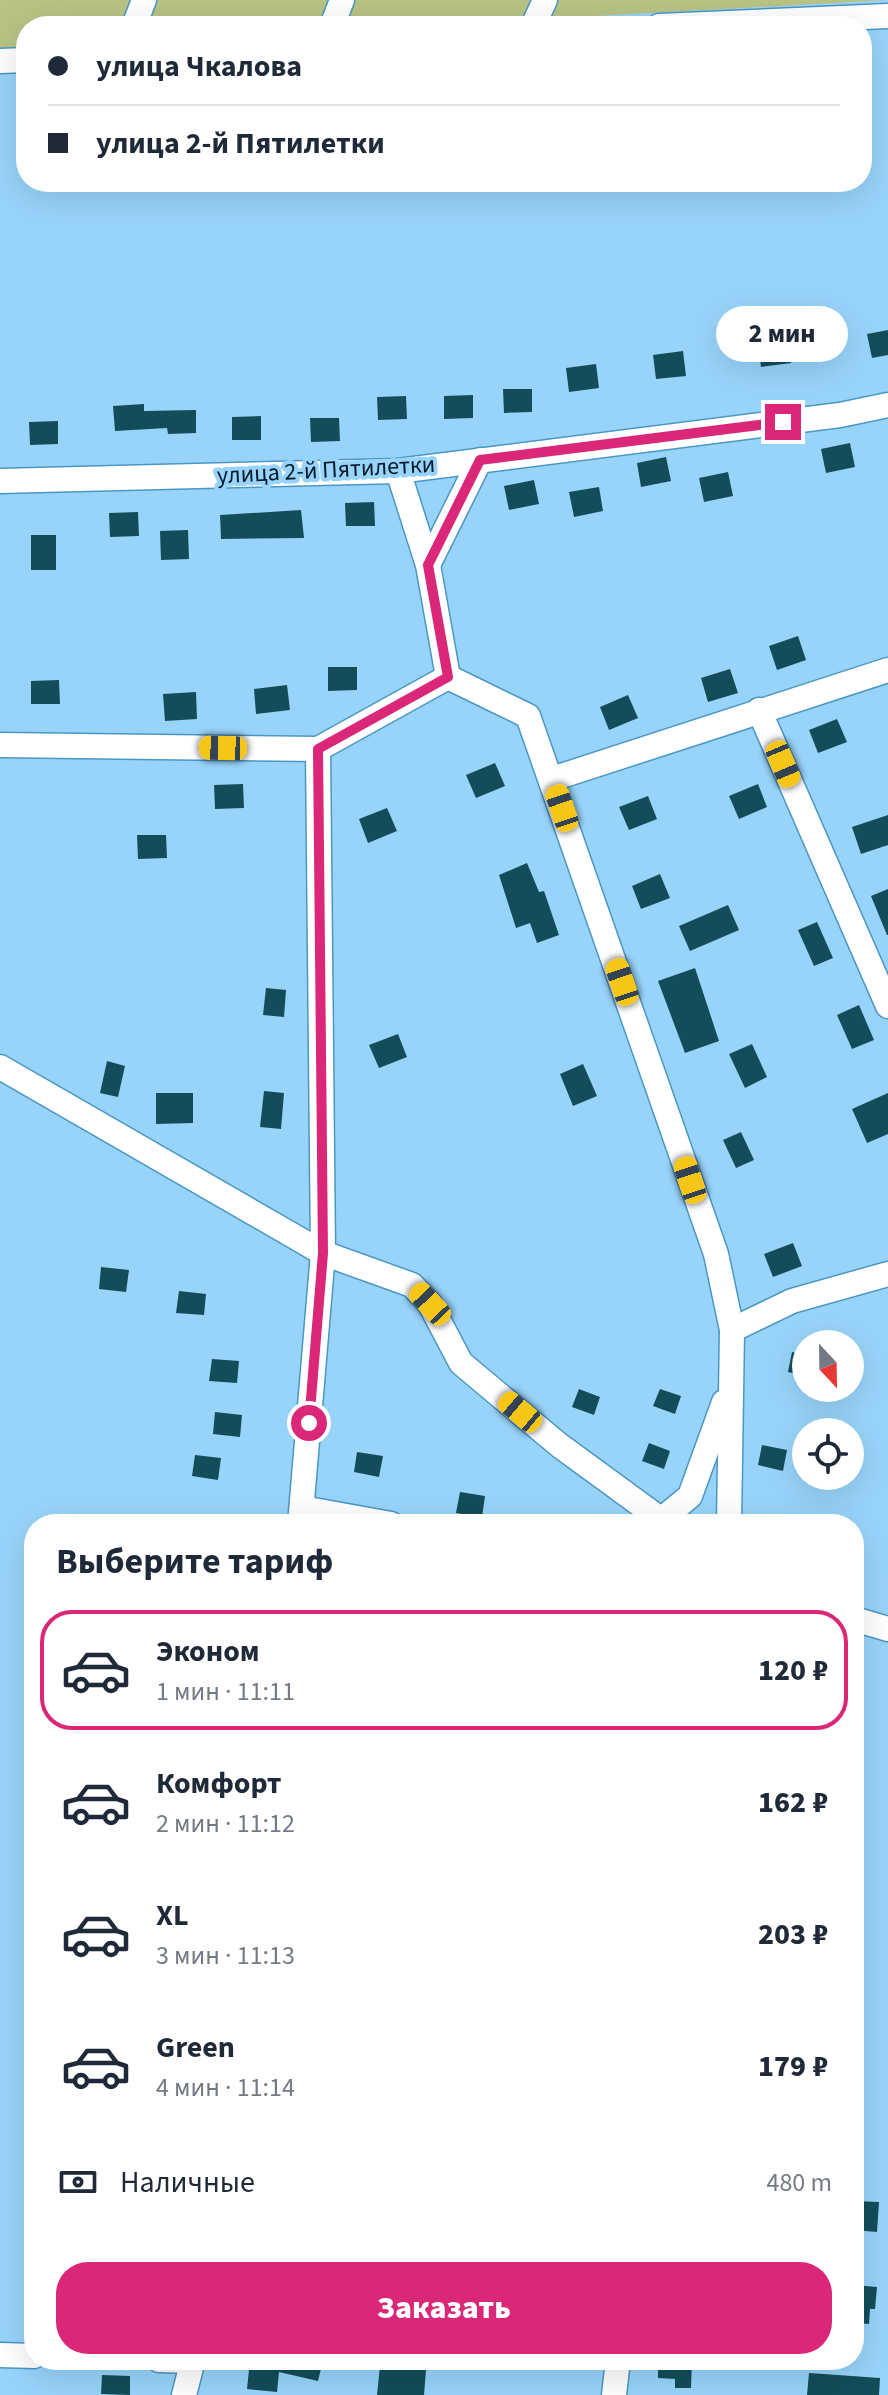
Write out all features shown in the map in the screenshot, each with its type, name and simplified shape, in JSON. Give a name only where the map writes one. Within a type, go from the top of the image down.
[{"type":"street","points":[[710,16],[736,11],[888,16]]},
{"type":"street","name":"улица 2-й Пятилетки","points":[[0,481],[398,471],[840,415],[888,405]]},
{"type":"street","points":[[428,565],[480,460]]},
{"type":"street","points":[[398,471],[428,565],[448,677]]},
{"type":"street","points":[[552,779],[888,670]]},
{"type":"street","points":[[448,677],[528,716],[716,1254],[732,1330],[729,1514]]},
{"type":"street","points":[[0,745],[318,749],[448,677]]},
{"type":"street","points":[[759,710],[888,1006]]},
{"type":"street","points":[[301,1514],[323,1253],[318,749]]},
{"type":"street","points":[[0,1067],[323,1253],[412,1285],[430,1304],[461,1363],[559,1445],[653,1514]]},
{"type":"street","points":[[732,1330],[792,1301],[888,1274]]},
{"type":"street","points":[[672,1514],[690,1496],[731,1384]]},
{"type":"street","points":[[864,1622],[888,1629]]},
{"type":"street","points":[[0,2355],[24,2356]]},
{"type":"street","points":[[184,2395],[190,2370]]},
{"type":"street","points":[[614,2395],[617,2370]]},
{"type":"green space","points":[[0,0],[888,0],[596,16],[16,16],[16,47],[0,48]]},
{"type":"building","points":[[843,320],[846,344],[816,348],[814,324]]},
{"type":"building","points":[[888,330],[888,355],[872,358],[867,334]]},
{"type":"building","points":[[788,339],[791,363],[761,367],[758,343]]},
{"type":"building","points":[[683,351],[686,376],[656,379],[653,355]]},
{"type":"building","points":[[596,364],[599,388],[569,392],[566,368]]},
{"type":"building","points":[[503,389],[532,389],[532,412],[504,413]]},
{"type":"building","points":[[473,395],[473,418],[444,419],[444,396]]},
{"type":"building","points":[[406,396],[407,419],[378,420],[377,397]]},
{"type":"building","points":[[144,404],[144,411],[196,410],[196,433],[168,434],[167,428],[115,431],[113,406]]},
{"type":"building","points":[[261,416],[261,440],[232,440],[232,417]]},
{"type":"building","points":[[310,418],[339,418],[340,441],[311,442]]},
{"type":"building","points":[[58,421],[58,444],[30,445],[29,422]]},
{"type":"building","points":[[850,443],[855,467],[826,473],[821,449]]},
{"type":"building","points":[[666,457],[671,481],[641,487],[637,463]]},
{"type":"building","points":[[728,472],[733,496],[704,502],[699,478]]},
{"type":"building","points":[[534,480],[539,504],[509,510],[504,486]]},
{"type":"building","points":[[599,487],[603,511],[574,517],[569,492]]},
{"type":"building","points":[[374,502],[375,526],[346,526],[345,503]]},
{"type":"building","points":[[301,510],[304,538],[221,539],[220,515]]},
{"type":"building","points":[[138,512],[139,536],[110,537],[109,513]]},
{"type":"building","points":[[188,530],[189,559],[161,560],[160,531]]},
{"type":"building","points":[[31,535],[56,535],[56,570],[31,570]]},
{"type":"building","points":[[798,636],[806,660],[777,670],[769,646]]},
{"type":"building","points":[[328,667],[357,667],[357,690],[328,691]]},
{"type":"building","points":[[730,669],[738,693],[708,702],[701,678]]},
{"type":"building","points":[[59,680],[60,704],[31,704],[31,681]]},
{"type":"building","points":[[287,685],[290,710],[256,714],[254,689]]},
{"type":"building","points":[[196,692],[197,719],[165,721],[163,694]]},
{"type":"building","points":[[628,695],[638,718],[609,730],[600,707]]},
{"type":"building","points":[[837,719],[847,742],[818,753],[809,730]]},
{"type":"building","points":[[495,763],[505,786],[476,798],[466,775]]},
{"type":"building","points":[[243,784],[244,808],[215,809],[214,785]]},
{"type":"building","points":[[758,784],[767,807],[739,819],[729,796]]},
{"type":"building","points":[[648,796],[657,819],[629,830],[619,807]]},
{"type":"building","points":[[387,808],[397,831],[368,843],[359,819]]},
{"type":"building","points":[[888,815],[888,845],[861,854],[852,827]]},
{"type":"building","points":[[137,835],[166,835],[167,858],[138,859]]},
{"type":"building","points":[[527,863],[539,892],[544,891],[559,935],[537,943],[530,923],[516,928],[499,875]]},
{"type":"building","points":[[660,874],[670,898],[641,909],[632,886]]},
{"type":"building","points":[[888,889],[888,935],[887,935],[871,896]]},
{"type":"building","points":[[728,905],[739,930],[690,951],[679,926]]},
{"type":"building","points":[[817,922],[833,958],[814,966],[798,930]]},
{"type":"building","points":[[695,968],[719,1041],[685,1053],[658,981]]},
{"type":"building","points":[[266,988],[286,990],[284,1017],[263,1015]]},
{"type":"building","points":[[859,1005],[874,1040],[852,1049],[837,1015]]},
{"type":"building","points":[[398,1034],[407,1057],[379,1068],[369,1045]]},
{"type":"building","points":[[752,1044],[767,1077],[745,1088],[729,1054]]},
{"type":"building","points":[[107,1061],[125,1066],[118,1097],[100,1093]]},
{"type":"building","points":[[583,1064],[597,1096],[573,1106],[560,1074]]},
{"type":"building","points":[[264,1091],[284,1093],[281,1129],[260,1127]]},
{"type":"building","points":[[156,1093],[193,1093],[193,1123],[156,1124]]},
{"type":"building","points":[[888,1093],[888,1134],[867,1143],[852,1109]]},
{"type":"building","points":[[741,1132],[754,1160],[736,1168],[723,1140]]},
{"type":"building","points":[[793,1243],[802,1266],[773,1277],[764,1254]]},
{"type":"building","points":[[101,1267],[129,1270],[126,1292],[99,1289]]},
{"type":"building","points":[[179,1291],[206,1294],[204,1315],[176,1313]]},
{"type":"building","points":[[792,1352],[792,1373],[788,1372]]},
{"type":"building","points":[[212,1359],[239,1361],[237,1383],[209,1381]]},
{"type":"building","points":[[579,1389],[600,1397],[594,1415],[572,1407]]},
{"type":"building","points":[[660,1389],[681,1396],[675,1414],[653,1406]]},
{"type":"building","points":[[215,1412],[242,1415],[240,1437],[213,1434]]},
{"type":"building","points":[[649,1443],[670,1451],[664,1469],[642,1461]]},
{"type":"building","points":[[762,1445],[787,1450],[783,1471],[758,1465]]},
{"type":"building","points":[[357,1452],[383,1456],[379,1477],[354,1472]]},
{"type":"building","points":[[195,1455],[221,1458],[218,1480],[192,1476]]},
{"type":"building","points":[[460,1492],[485,1496],[482,1514],[456,1513]]},
{"type":"building","points":[[864,2201],[879,2202],[877,2232],[864,2231]]},
{"type":"building","points":[[864,2286],[877,2287],[875,2309],[870,2309],[869,2324],[864,2324]]},
{"type":"building","points":[[249,2370],[321,2370],[318,2381],[279,2372],[277,2392],[247,2389]]},
{"type":"building","points":[[380,2370],[426,2370],[424,2395],[377,2395]]},
{"type":"building","points":[[658,2370],[692,2370],[691,2388],[675,2388],[675,2379],[658,2378]]},
{"type":"building","points":[[809,2373],[880,2378],[879,2395],[807,2395]]},
{"type":"building","points":[[102,2375],[130,2376],[130,2395],[101,2394]]},
{"type":"route","points":[[309,1423],[323,1253],[318,749],[448,677],[428,565],[480,460],[783,422]]}]
